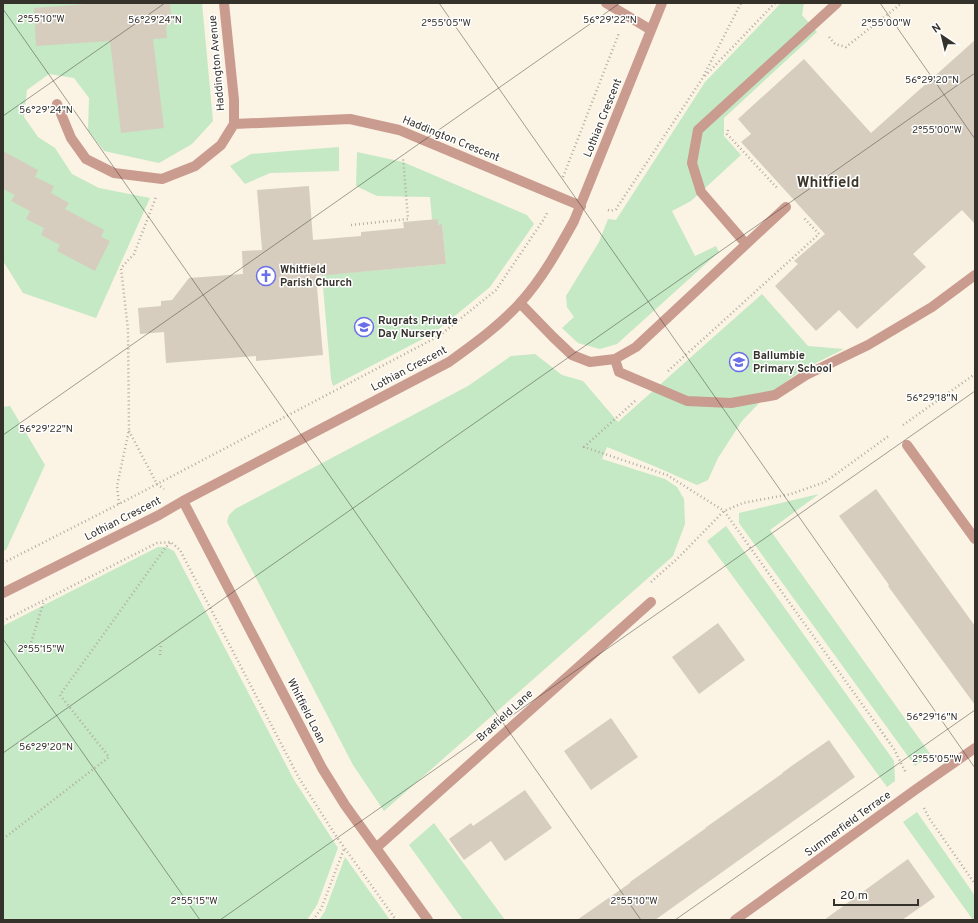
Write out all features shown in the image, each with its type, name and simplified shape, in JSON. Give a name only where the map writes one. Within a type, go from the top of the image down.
[{"type":"street","name":"Haddington Avenue","points":[[57,104],[71,138],[86,159],[114,174],[162,179],[196,166],[221,145],[234,124],[234,100],[224,3]]},
{"type":"street","points":[[606,3],[651,30]]},
{"type":"street","name":"Lothian Crescent","points":[[3,593],[159,515],[449,362],[486,335],[520,303],[540,278],[559,249],[574,221],[662,3]]},
{"type":"street","points":[[746,244],[701,192],[692,163],[698,130],[836,3]]},
{"type":"street","name":"Haddington Crescent","points":[[234,124],[350,119],[400,130],[581,206]]},
{"type":"street","points":[[520,303],[572,355],[590,362],[615,359],[636,347],[786,207]]},
{"type":"street","points":[[615,359],[619,372],[688,401],[731,403],[775,395],[806,375],[868,345],[932,308],[975,275]]},
{"type":"street","points":[[907,445],[975,539]]},
{"type":"street","name":"Whitfield Loan","points":[[183,501],[322,768],[345,805],[428,920]]},
{"type":"street","name":"Braefield Lane","points":[[376,848],[651,602]]},
{"type":"street","name":"Summerfield Terrace","points":[[735,920],[975,748]]},
{"type":"path","points":[[608,210],[611,211],[616,209],[702,79],[741,3]]},
{"type":"path","points":[[702,79],[775,3]]},
{"type":"path","points":[[816,21],[835,44],[846,47],[902,3]]},
{"type":"path","points":[[3,563],[119,504],[439,336],[496,290],[544,219],[556,195],[626,15]]},
{"type":"path","points":[[351,224],[408,219],[403,157]]},
{"type":"path","points":[[119,504],[117,486],[129,430],[128,330],[121,268],[134,254],[162,179]]},
{"type":"path","points":[[900,428],[975,374]]},
{"type":"path","points":[[615,419],[584,447],[667,476],[724,511],[894,749],[929,818],[975,884]]},
{"type":"path","points":[[129,430],[157,484],[183,501]]},
{"type":"path","points":[[646,585],[678,558],[724,511],[743,503],[791,494],[825,482],[894,432]]},
{"type":"path","points":[[3,839],[108,757],[60,695],[171,542]]},
{"type":"path","points":[[3,621],[157,543],[171,542],[180,550],[299,778],[344,848],[396,920]]},
{"type":"path","points":[[30,646],[45,600]]},
{"type":"path","points":[[160,654],[161,644]]},
{"type":"path","points":[[313,920],[321,909],[344,848]]},
{"type":"green space","points":[[3,3],[202,3],[213,121],[192,144],[159,163],[104,151],[88,130],[89,98],[74,78],[49,74],[27,90],[24,117],[38,137],[55,148],[72,174],[99,188],[150,198],[96,318],[23,293],[3,261]]},
{"type":"green space","points":[[781,3],[804,3],[802,15],[817,32],[724,118],[724,136],[741,155],[691,201],[672,211],[695,256],[716,246],[719,252],[617,344],[600,349],[578,343],[562,328],[574,317],[567,307],[566,296],[599,242],[608,219],[616,220],[705,82]]},
{"type":"green space","points":[[339,147],[339,171],[270,173],[245,184],[230,166],[251,154]]},
{"type":"green space","points":[[357,152],[403,162],[527,215],[534,224],[490,287],[434,333],[333,386],[331,379],[322,275],[446,264],[442,225],[438,225],[438,219],[432,220],[430,197],[377,196],[356,186]]},
{"type":"green space","points":[[762,294],[808,346],[844,349],[802,370],[765,397],[742,421],[718,458],[708,480],[697,485],[607,447],[602,459],[665,479],[677,487],[684,499],[685,524],[673,556],[384,811],[353,765],[227,522],[229,515],[235,509],[468,386],[511,356],[535,354],[562,375],[583,381],[618,422]]},
{"type":"green space","points":[[10,406],[45,465],[6,550],[3,551],[3,407]]},
{"type":"green space","points":[[819,494],[770,530],[931,755],[915,766],[739,523],[739,513]]},
{"type":"green space","points":[[726,526],[894,761],[895,781],[887,787],[707,541]]},
{"type":"green space","points":[[158,547],[166,547],[174,551],[294,780],[338,848],[317,905],[307,920],[3,920],[3,626]]},
{"type":"green space","points":[[917,812],[975,896],[975,920],[973,920],[903,822]]},
{"type":"green space","points":[[434,823],[505,920],[463,920],[409,845]]},
{"type":"green space","points":[[345,857],[390,920],[319,920],[325,911]]},
{"type":"building","points":[[99,3],[170,3],[172,24],[166,25],[167,38],[153,39],[164,128],[121,133],[110,41],[36,46],[34,8]]},
{"type":"building","points":[[975,40],[975,224],[962,210],[913,254],[926,267],[857,329],[839,310],[816,331],[775,286],[798,264],[794,261],[825,234],[741,142],[751,134],[738,119],[804,59],[871,133]]},
{"type":"building","points":[[3,151],[38,170],[35,177],[54,186],[51,193],[69,203],[65,209],[104,230],[101,237],[110,241],[95,271],[57,251],[60,245],[41,235],[44,228],[26,219],[30,211],[11,201],[15,195],[3,189]]},
{"type":"building","name":"Whitfield Parish Church","points":[[309,186],[313,240],[361,236],[361,232],[404,228],[403,222],[438,219],[438,225],[442,224],[446,264],[316,276],[323,355],[256,361],[256,356],[166,363],[164,332],[140,334],[138,308],[161,306],[161,301],[172,300],[189,278],[243,274],[242,251],[262,250],[257,190]]},
{"type":"building","points":[[876,489],[975,626],[975,705],[839,516]]},
{"type":"building","points":[[718,623],[745,660],[699,694],[672,657]]},
{"type":"building","points":[[611,718],[638,757],[591,790],[564,751]]},
{"type":"building","points":[[829,740],[855,777],[655,920],[577,920],[630,883]]},
{"type":"building","points":[[525,790],[552,828],[505,861],[491,841],[464,860],[449,839],[471,823],[473,826]]},
{"type":"building","points":[[908,859],[935,897],[902,920],[824,920]]},
{"type":"place","name":"Whitfield Parish Church","points":[[266,276]]},
{"type":"place","name":"Rugrats Private Day Nursery","points":[[364,327]]},
{"type":"place","name":"Ballumbie Primary School","points":[[739,362]]},
{"type":"district","name":"Whitfield","points":[[828,183]]}]
